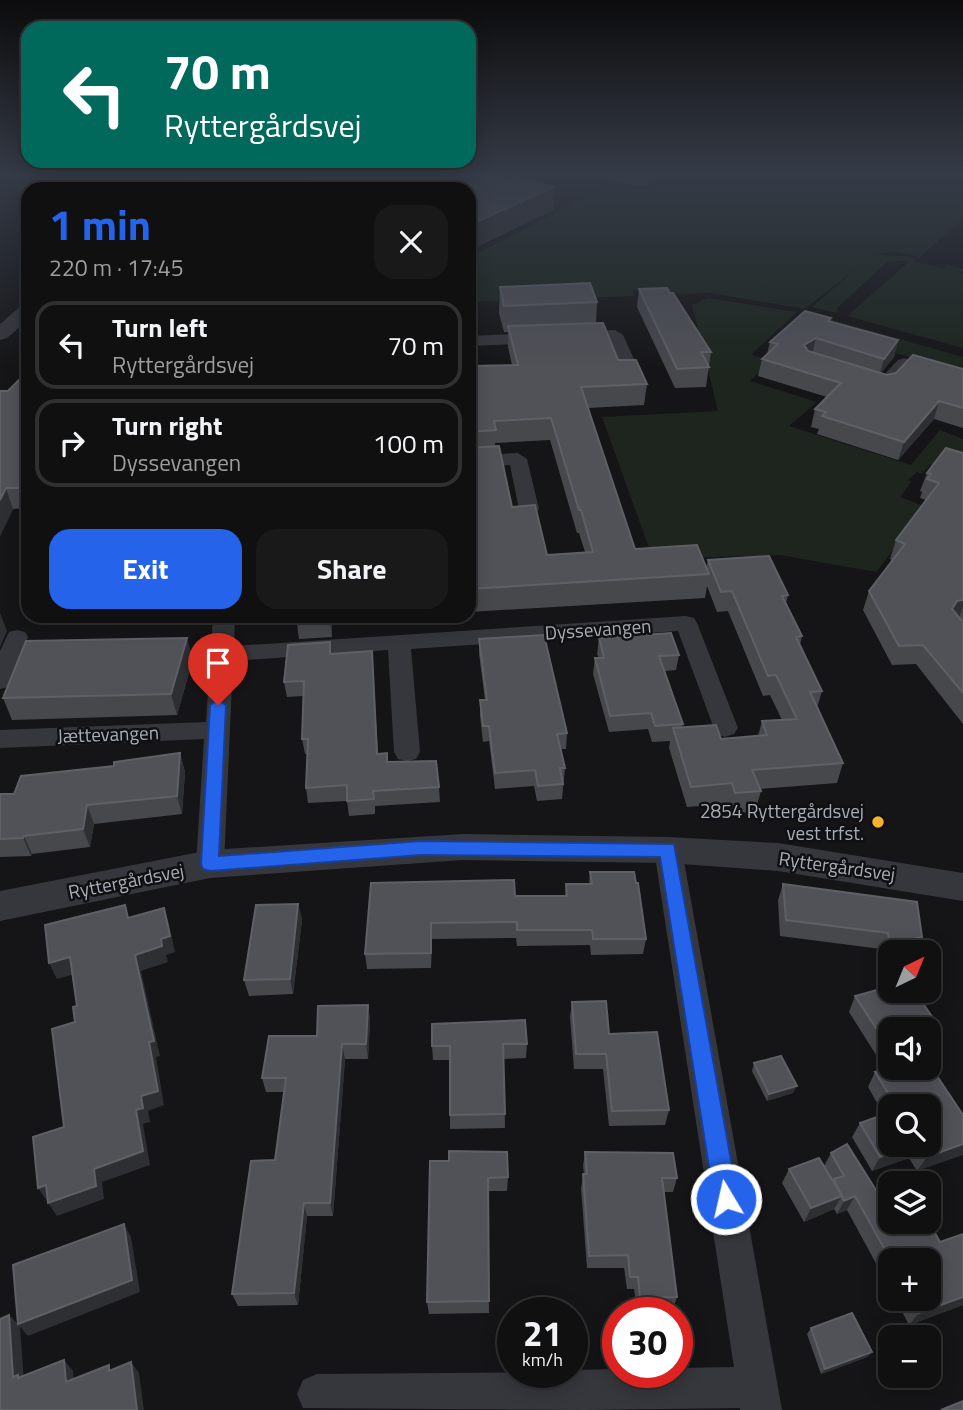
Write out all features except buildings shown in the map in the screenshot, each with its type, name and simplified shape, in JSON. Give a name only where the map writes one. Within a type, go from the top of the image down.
[{"type":"street","points":[[0,334],[21,316]]},
{"type":"street","points":[[476,345],[615,335],[631,370]]},
{"type":"street","points":[[847,374],[883,385],[904,363],[963,380]]},
{"type":"street","points":[[476,462],[518,459],[529,509]]},
{"type":"street","points":[[210,864],[224,623]]},
{"type":"street","name":"Dyssevangen","points":[[222,654],[685,623],[725,728]]},
{"type":"street","points":[[0,681],[17,637]]},
{"type":"street","points":[[399,642],[407,752]]},
{"type":"street","name":"Jættevangen","points":[[0,738],[216,730]]},
{"type":"street","name":"Ryttergårdsvej","points":[[0,906],[210,864],[421,848],[668,849],[778,857],[963,887]]},
{"type":"street","points":[[317,1394],[759,1398],[668,849]]},
{"type":"shaded area","points":[[506,239],[941,239],[920,257],[898,252],[876,253],[916,259],[913,261],[944,269],[946,264],[963,269],[963,272],[946,269],[963,273],[963,348],[847,316],[911,260],[887,262],[837,308],[837,313],[811,307],[860,266],[805,309],[709,293],[657,296],[633,290],[634,296],[476,302],[476,254]]},
{"type":"shaded area","points":[[708,298],[797,312],[751,355],[772,361],[750,381],[817,402],[789,426],[911,465],[940,430],[963,439],[963,474],[931,464],[922,474],[917,472],[908,480],[911,482],[900,497],[927,507],[876,572],[780,555],[653,559],[602,417],[718,411],[692,305]]},
{"type":"shaded area","points":[[808,313],[963,357],[963,372],[792,324],[799,314]]},
{"type":"place","name":"2854 Ryttergårdsvej vest trfst.","points":[[878,822]]},
{"type":"route","points":[[218,705],[210,864],[421,848],[668,849],[726,1199]]}]
